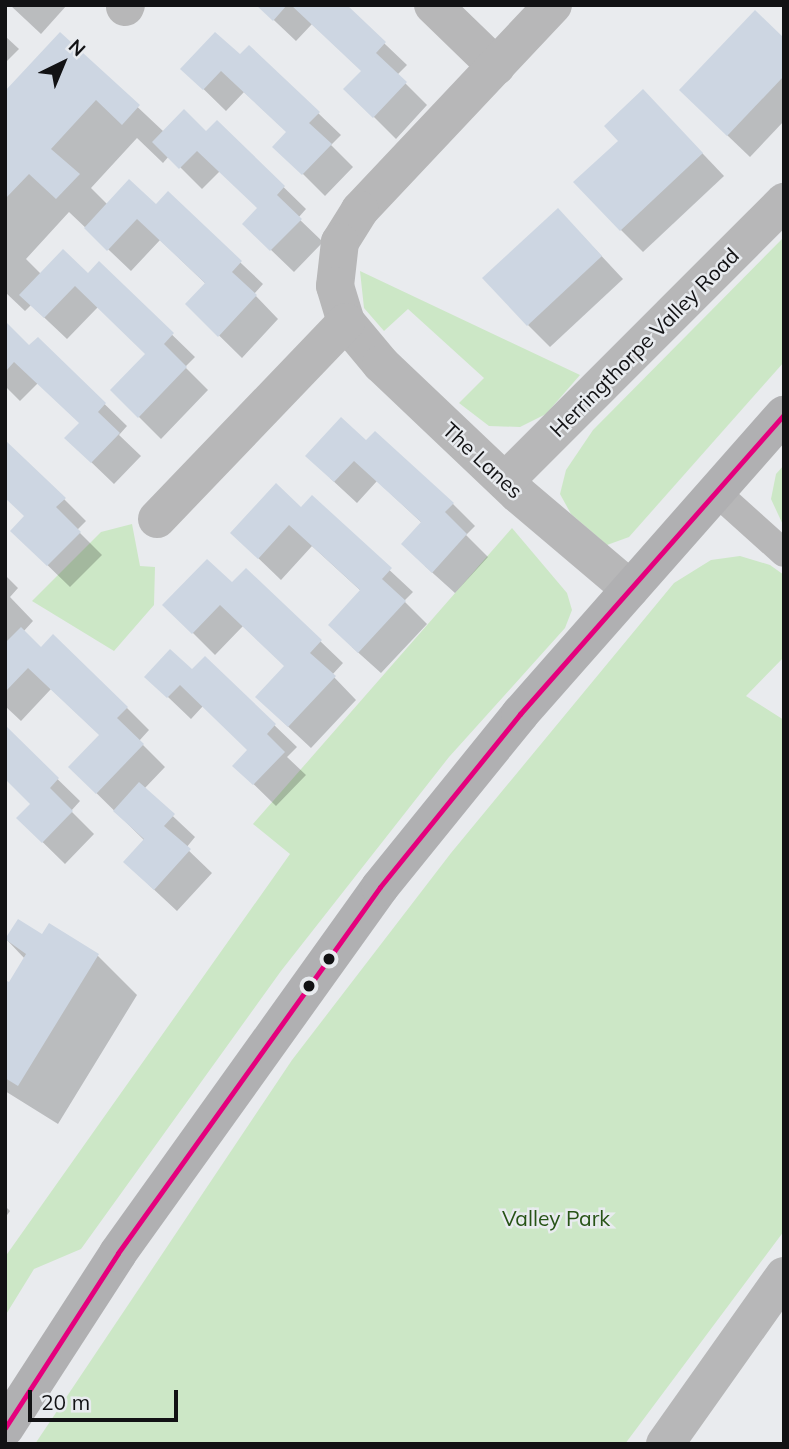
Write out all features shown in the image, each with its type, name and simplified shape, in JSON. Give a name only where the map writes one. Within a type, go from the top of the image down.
[{"type":"main road","points":[[5,1429],[118,1252],[380,887],[520,714],[784,415]]},
{"type":"street","points":[[433,5],[496,65]]},
{"type":"street","name":"The Lanes","points":[[553,5],[360,210],[340,242],[335,286],[346,321],[381,364],[505,481],[630,589]]},
{"type":"street","name":"Herringthorpe Valley Road","points":[[505,481],[784,202]]},
{"type":"street","points":[[156,519],[346,321]]},
{"type":"street","points":[[664,1444],[784,1276]]},
{"type":"lane","points":[[716,492],[784,553]]},
{"type":"green space","points":[[784,237],[784,362],[629,537],[607,545],[571,514],[560,494],[566,470],[593,430]]},
{"type":"green space","points":[[360,271],[580,375],[546,414],[520,427],[489,426],[459,403],[484,378],[408,309],[384,331],[364,308]]},
{"type":"green space","points":[[784,465],[784,527],[771,499],[776,474]]},
{"type":"green space","points":[[132,524],[140,566],[155,567],[154,605],[114,651],[32,601],[101,532]]},
{"type":"green space","points":[[512,528],[567,593],[572,610],[565,628],[449,757],[281,971],[81,1249],[34,1269],[5,1316],[5,1257],[290,854],[253,824]]},
{"type":"green space","name":"Valley Park","points":[[740,556],[770,565],[784,575],[784,657],[746,696],[784,720],[784,1231],[625,1444],[35,1444],[292,1060],[451,853],[674,583],[711,560]]},
{"type":"building","points":[[256,5],[287,5],[273,21]]},
{"type":"building","points":[[291,5],[347,5],[386,42],[376,53],[407,82],[373,118],[343,89],[361,71]]},
{"type":"building","points":[[755,10],[784,38],[784,76],[727,136],[679,90]]},
{"type":"building","points":[[60,32],[140,105],[122,125],[96,100],[51,149],[80,174],[56,199],[29,174],[5,199],[5,91]]},
{"type":"building","points":[[215,32],[240,54],[249,45],[320,112],[309,123],[332,144],[302,175],[272,147],[286,132],[221,71],[203,90],[180,69]]},
{"type":"building","points":[[643,89],[703,153],[620,231],[573,182],[618,141],[604,126]]},
{"type":"building","points":[[184,109],[206,131],[217,120],[285,186],[277,195],[302,219],[270,251],[242,224],[257,208],[197,151],[179,169],[152,142]]},
{"type":"building","points":[[129,179],[156,204],[168,191],[242,261],[232,272],[257,295],[218,337],[185,304],[205,283],[137,219],[107,251],[84,228]]},
{"type":"building","points":[[558,208],[602,256],[527,326],[482,278]]},
{"type":"building","points":[[63,249],[88,273],[99,261],[174,333],[164,344],[187,367],[138,418],[110,390],[145,354],[75,286],[44,318],[19,295]]},
{"type":"building","points":[[5,321],[29,345],[38,337],[106,403],[98,412],[120,433],[91,463],[64,438],[79,423],[14,362],[5,372]]},
{"type":"building","points":[[341,417],[366,440],[375,431],[454,503],[445,512],[467,534],[432,573],[401,544],[421,522],[354,461],[334,482],[305,456]]},
{"type":"building","points":[[5,440],[66,498],[56,507],[81,532],[47,566],[10,531],[24,516],[5,498]]},
{"type":"building","points":[[276,483],[301,507],[312,495],[392,568],[382,579],[406,601],[358,653],[328,625],[360,590],[289,525],[258,559],[230,533]]},
{"type":"building","points":[[207,559],[232,582],[246,568],[322,640],[310,653],[336,676],[288,727],[255,697],[284,666],[220,605],[192,634],[162,605]]},
{"type":"building","points":[[21,627],[41,647],[53,634],[128,707],[117,718],[144,744],[96,794],[68,767],[99,735],[28,668],[5,692],[5,643]]},
{"type":"building","points":[[170,649],[192,669],[205,656],[276,724],[267,734],[285,752],[253,785],[232,766],[247,750],[180,685],[167,698],[144,677]]},
{"type":"building","points":[[5,725],[59,778],[50,788],[73,811],[42,843],[16,818],[30,804],[5,779]]},
{"type":"building","points":[[139,782],[175,814],[164,826],[191,849],[154,890],[123,862],[144,839],[113,811]]},
{"type":"building","points":[[18,919],[42,934],[49,923],[99,954],[18,1086],[5,1078],[5,980],[9,982],[26,954],[5,939]]},
{"type":"transit line","points":[[5,1428],[118,1253],[380,887],[520,714],[784,415]]}]
